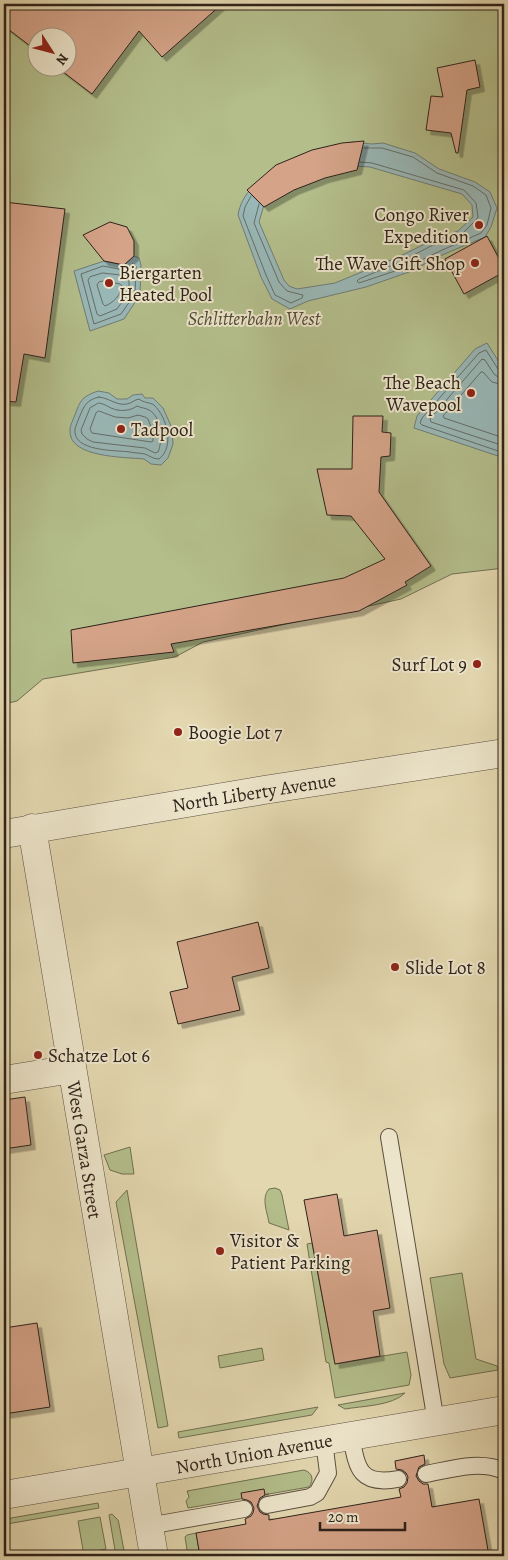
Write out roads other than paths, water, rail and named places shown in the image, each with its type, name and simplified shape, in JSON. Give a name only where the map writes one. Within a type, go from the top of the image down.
[{"type":"street","name":"North Liberty Avenue","points":[[4,834],[264,790],[504,753]]},
{"type":"street","name":"West Garza Street","points":[[32,828],[138,1472],[154,1556]]},
{"type":"street","points":[[4,1080],[72,1069]]},
{"type":"street","name":"North Union Avenue","points":[[4,1495],[504,1410]]},
{"type":"lane","points":[[389,1137],[436,1422]]},
{"type":"lane","points":[[351,1436],[357,1465],[366,1477],[377,1481],[398,1479]]},
{"type":"lane","points":[[267,1505],[310,1497],[317,1492],[328,1473],[324,1441]]},
{"type":"lane","points":[[426,1474],[478,1465],[491,1466],[504,1471]]},
{"type":"lane","points":[[148,1526],[244,1509]]},
{"type":"water","name":"Congo River Expedition","points":[[353,142],[383,143],[415,153],[439,169],[475,182],[490,192],[497,208],[491,227],[485,237],[442,255],[409,272],[366,287],[308,301],[290,309],[272,299],[261,277],[238,215],[243,200],[253,187],[314,151]],"holes":[[[354,166],[370,167],[462,194],[472,205],[473,217],[458,231],[335,283],[297,289],[289,286],[284,280],[259,222],[264,205],[291,189]]]},
{"type":"water","name":"Biergarten Heated Pool","points":[[134,256],[139,258],[141,265],[140,295],[124,319],[90,331],[74,271],[104,261],[124,265]]},
{"type":"water","name":"The Beach Wavepool","points":[[487,343],[504,370],[504,458],[414,428],[417,416],[475,349]]},
{"type":"water","name":"Tadpool","points":[[98,391],[109,393],[117,399],[127,399],[133,395],[142,394],[145,398],[153,398],[163,408],[172,428],[173,444],[168,458],[161,465],[151,464],[144,459],[112,456],[88,451],[78,446],[72,439],[70,426],[79,406],[85,397]]},
{"type":"place","name":"Congo River Expedition","points":[[479,225]]},
{"type":"place","name":"The Wave Gift Shop","points":[[475,263]]},
{"type":"place","name":"Biergarten Heated Pool","points":[[109,283]]},
{"type":"place","name":"The Beach Wavepool","points":[[471,393]]},
{"type":"place","name":"Tadpool","points":[[121,429]]},
{"type":"place","name":"Surf Lot 9","points":[[477,664]]},
{"type":"place","name":"Boogie Lot 7","points":[[178,732]]},
{"type":"place","name":"Slide Lot 8","points":[[395,967]]},
{"type":"place","name":"Schatze Lot 6","points":[[38,1055]]},
{"type":"place","name":"Visitor & Patient Parking","points":[[220,1251]]},
{"type":"park label","name":"Schlitterbahn West","points":[[254,318]]}]
